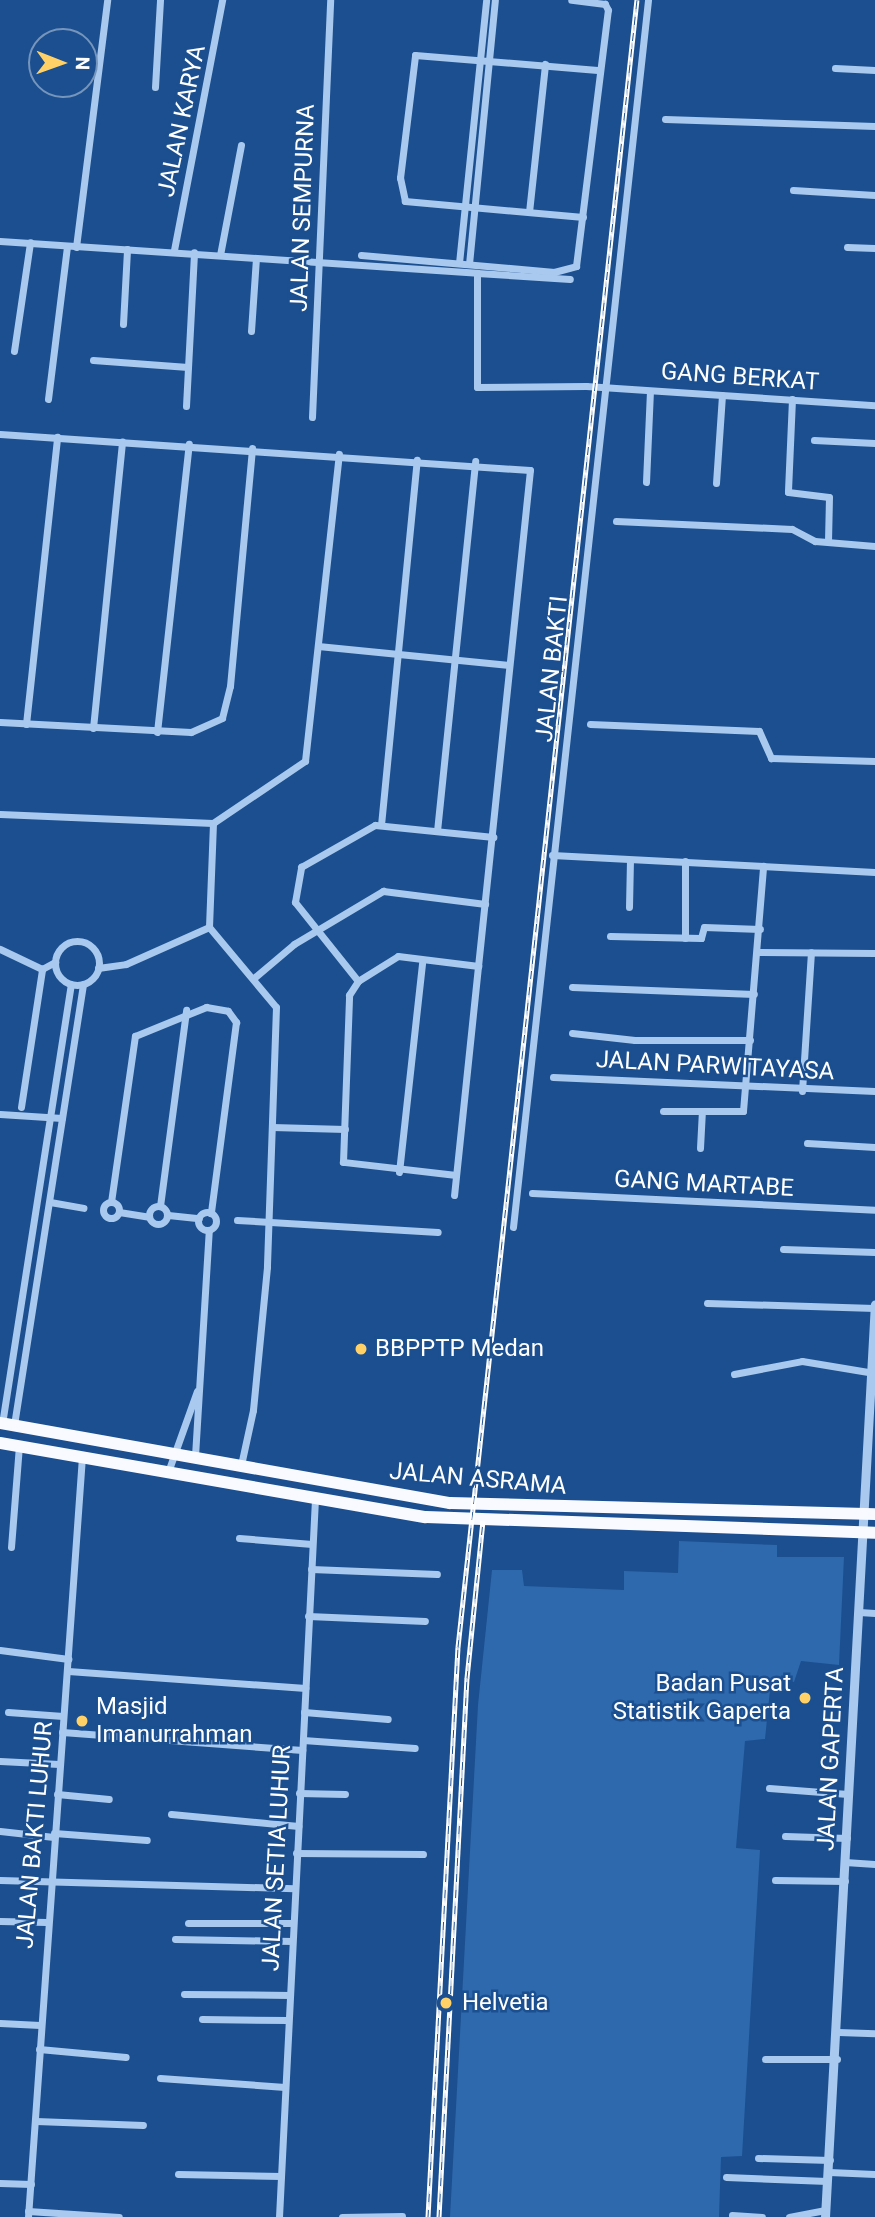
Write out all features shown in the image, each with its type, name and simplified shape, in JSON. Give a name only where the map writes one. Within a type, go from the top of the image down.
[{"type":"highway","name":"JALAN ASRAMA","points":[[6,1424],[450,1503],[868,1513]]},
{"type":"highway","name":"JALAN ASRAMA","points":[[0,1443],[82,1455],[315,1500],[471,1521],[868,1533]]},
{"type":"street","points":[[76,247],[107,0]]},
{"type":"street","points":[[155,87],[160,0]]},
{"type":"street","name":"JALAN KARYA","points":[[174,250],[222,0]]},
{"type":"street","name":"JALAN SEMPURNA","points":[[312,417],[322,262],[330,0]]},
{"type":"street","points":[[469,264],[486,0]]},
{"type":"street","points":[[459,263],[463,207],[495,0]]},
{"type":"street","points":[[361,255],[572,270],[583,217],[597,70],[604,64],[608,10],[605,4],[571,0]]},
{"type":"street","name":"JALAN BAKTI","points":[[513,1227],[602,387],[648,0]]},
{"type":"street","points":[[583,217],[405,201],[400,194],[413,58],[484,58],[597,70]]},
{"type":"street","points":[[529,212],[545,64]]},
{"type":"street","points":[[835,68],[875,70]]},
{"type":"street","points":[[665,119],[875,126]]},
{"type":"street","points":[[220,255],[241,145]]},
{"type":"street","points":[[793,190],[875,195]]},
{"type":"street","points":[[0,240],[570,279]]},
{"type":"street","points":[[14,351],[30,242]]},
{"type":"street","points":[[48,399],[67,246]]},
{"type":"street","points":[[847,247],[875,248]]},
{"type":"street","points":[[123,324],[127,249]]},
{"type":"street","points":[[186,406],[194,252]]},
{"type":"street","points":[[251,331],[256,258]]},
{"type":"street","name":"GANG BERKAT","points":[[477,273],[475,385],[602,387],[875,405]]},
{"type":"street","points":[[93,360],[188,367]]},
{"type":"street","points":[[646,482],[650,391]]},
{"type":"street","points":[[716,484],[722,395]]},
{"type":"street","points":[[792,399],[788,492],[829,497],[828,541]]},
{"type":"street","points":[[0,434],[526,465],[532,476],[509,665],[454,1195]]},
{"type":"street","points":[[26,724],[57,437]]},
{"type":"street","points":[[814,440],[875,443]]},
{"type":"street","points":[[93,728],[122,441]]},
{"type":"street","points":[[157,732],[188,444]]},
{"type":"street","points":[[0,722],[157,732],[202,731],[225,715],[252,448]]},
{"type":"street","points":[[0,814],[214,823],[305,761],[339,454]]},
{"type":"street","points":[[381,825],[417,460]]},
{"type":"street","points":[[437,831],[475,461]]},
{"type":"street","points":[[616,521],[792,529],[828,541],[875,546]]},
{"type":"street","points":[[318,646],[454,657],[509,665]]},
{"type":"street","points":[[590,724],[759,731],[771,758],[875,761]]},
{"type":"street","points":[[214,823],[209,927],[255,977],[276,1007],[269,1221],[250,1424],[241,1465]]},
{"type":"street","points":[[358,981],[295,902],[301,867],[381,825],[493,837]]},
{"type":"street","points":[[552,855],[875,872]]},
{"type":"street","points":[[629,907],[630,860]]},
{"type":"street","points":[[685,861],[685,938]]},
{"type":"street","points":[[663,1111],[742,1112],[759,952],[763,866]]},
{"type":"street","points":[[255,977],[316,931],[383,891],[485,904]]},
{"type":"street","points":[[6,1424],[24,1375],[29,1350],[83,984],[98,968],[126,964],[209,927]]},
{"type":"street","points":[[610,936],[702,938],[704,927],[760,929]]},
{"type":"street","points":[[42,969],[55,962],[66,944],[80,941],[93,948],[98,968]]},
{"type":"street","points":[[0,949],[42,969]]},
{"type":"street","points":[[759,952],[875,953]]},
{"type":"street","points":[[802,1091],[811,952]]},
{"type":"street","points":[[456,1175],[399,1172],[346,1165],[349,995],[358,981],[398,956],[422,962],[478,966]]},
{"type":"street","points":[[6,1424],[49,1118],[71,984],[55,962]]},
{"type":"street","points":[[399,1172],[422,962]]},
{"type":"street","points":[[21,1107],[42,969]]},
{"type":"street","points":[[71,984],[83,984]]},
{"type":"street","points":[[572,987],[754,994]]},
{"type":"street","points":[[149,1217],[160,1206],[186,1010]]},
{"type":"street","points":[[168,1215],[159,1224],[149,1217],[119,1212],[105,1215],[111,1202],[133,1040],[138,1031],[186,1010],[225,1010],[236,1022],[211,1213],[216,1225],[209,1230]]},
{"type":"street","points":[[572,1033],[641,1041],[750,1040]]},
{"type":"street","name":"JALAN PARWITAYASA","points":[[553,1077],[802,1091],[875,1091]]},
{"type":"street","points":[[700,1148],[702,1113]]},
{"type":"street","points":[[0,1114],[62,1118]]},
{"type":"street","points":[[272,1127],[345,1129]]},
{"type":"street","points":[[807,1143],[875,1147]]},
{"type":"street","name":"GANG MARTABE","points":[[532,1193],[875,1210]]},
{"type":"street","points":[[50,1202],[83,1208]]},
{"type":"street","points":[[111,1202],[119,1212]]},
{"type":"street","points":[[160,1206],[168,1215],[199,1218],[211,1213]]},
{"type":"street","points":[[195,1456],[209,1230],[199,1218]]},
{"type":"street","points":[[237,1220],[438,1232]]},
{"type":"street","points":[[783,1250],[875,1252]]},
{"type":"street","points":[[707,1303],[875,1306]]},
{"type":"street","name":"JALAN GAPERTA","points":[[825,2214],[838,2032],[859,1612],[868,1533],[863,1430],[875,1306]]},
{"type":"street","points":[[22,1324],[33,1327]]},
{"type":"street","points":[[734,1374],[802,1361],[867,1375]]},
{"type":"street","points":[[168,1472],[172,1453],[186,1431],[199,1388]]},
{"type":"street","points":[[863,1430],[875,1430]]},
{"type":"street","points":[[186,1431],[198,1434]]},
{"type":"street","points":[[11,1547],[19,1444]]},
{"type":"street","name":"JALAN BAKTI LUHUR","points":[[28,2214],[36,2121],[46,1922],[68,1671],[82,1455]]},
{"type":"street","name":"JALAN SETIA LUHUR","points":[[279,2217],[315,1500]]},
{"type":"street","points":[[239,1538],[312,1544]]},
{"type":"street","points":[[311,1569],[437,1574]]},
{"type":"street","points":[[859,1612],[875,1613]]},
{"type":"street","points":[[308,1616],[425,1621]]},
{"type":"street","points":[[0,1650],[68,1659]]},
{"type":"street","points":[[68,1671],[305,1688]]},
{"type":"street","points":[[8,1712],[64,1716]]},
{"type":"street","points":[[304,1712],[388,1718]]},
{"type":"street","points":[[62,1732],[302,1750]]},
{"type":"street","points":[[303,1740],[415,1748]]},
{"type":"street","points":[[0,1760],[59,1764]]},
{"type":"street","points":[[769,1788],[848,1794]]},
{"type":"street","points":[[299,1793],[345,1794]]},
{"type":"street","points":[[57,1794],[109,1799]]},
{"type":"street","points":[[171,1814],[298,1826]]},
{"type":"street","points":[[0,1831],[147,1840]]},
{"type":"street","points":[[785,1836],[846,1838]]},
{"type":"street","points":[[296,1853],[423,1854]]},
{"type":"street","points":[[845,1862],[875,1864]]},
{"type":"street","points":[[0,1880],[294,1888]]},
{"type":"street","points":[[775,1880],[845,1881]]},
{"type":"street","points":[[0,1921],[46,1922]]},
{"type":"street","points":[[188,1923],[292,1923]]},
{"type":"street","points":[[175,1939],[292,1941]]},
{"type":"street","points":[[184,1994],[290,1995]]},
{"type":"street","points":[[202,2019],[288,2020]]},
{"type":"street","points":[[0,2023],[40,2025]]},
{"type":"street","points":[[838,2032],[875,2033]]},
{"type":"street","points":[[39,2049],[126,2057]]},
{"type":"street","points":[[765,2059],[836,2059]]},
{"type":"street","points":[[160,2078],[285,2087]]},
{"type":"street","points":[[36,2121],[143,2125]]},
{"type":"street","points":[[758,2158],[830,2160]]},
{"type":"street","points":[[178,2174],[281,2176]]},
{"type":"street","points":[[726,2177],[875,2174]]},
{"type":"street","points":[[0,2183],[31,2184]]},
{"type":"street","points":[[28,2214],[119,2217]]},
{"type":"street","points":[[789,2217],[825,2214]]},
{"type":"street","points":[[732,2215],[762,2217]]},
{"type":"street","points":[[342,2217],[402,2216]]},
{"type":"shaded area","points":[[679,1541],[777,1545],[777,1557],[844,1557],[839,1665],[801,1661],[794,1682],[771,1680],[765,1739],[745,1741],[736,1848],[760,1850],[742,2156],[721,2157],[719,2217],[450,2217],[478,1705],[492,1570],[522,1570],[524,1586],[624,1590],[624,1571],[678,1573]]},
{"type":"railway","points":[[428,2217],[458,1647],[637,0]]},
{"type":"railway","points":[[439,2217],[467,1678],[483,1521]]},
{"type":"place","name":"BBPPTP Medan","points":[[361,1349]]},
{"type":"place","name":"Badan Pusat Statistik Gaperta","points":[[805,1698]]},
{"type":"place","name":"Masjid Imanurrahman","points":[[82,1721]]},
{"type":"place","name":"Helvetia","points":[[446,2003]]}]
